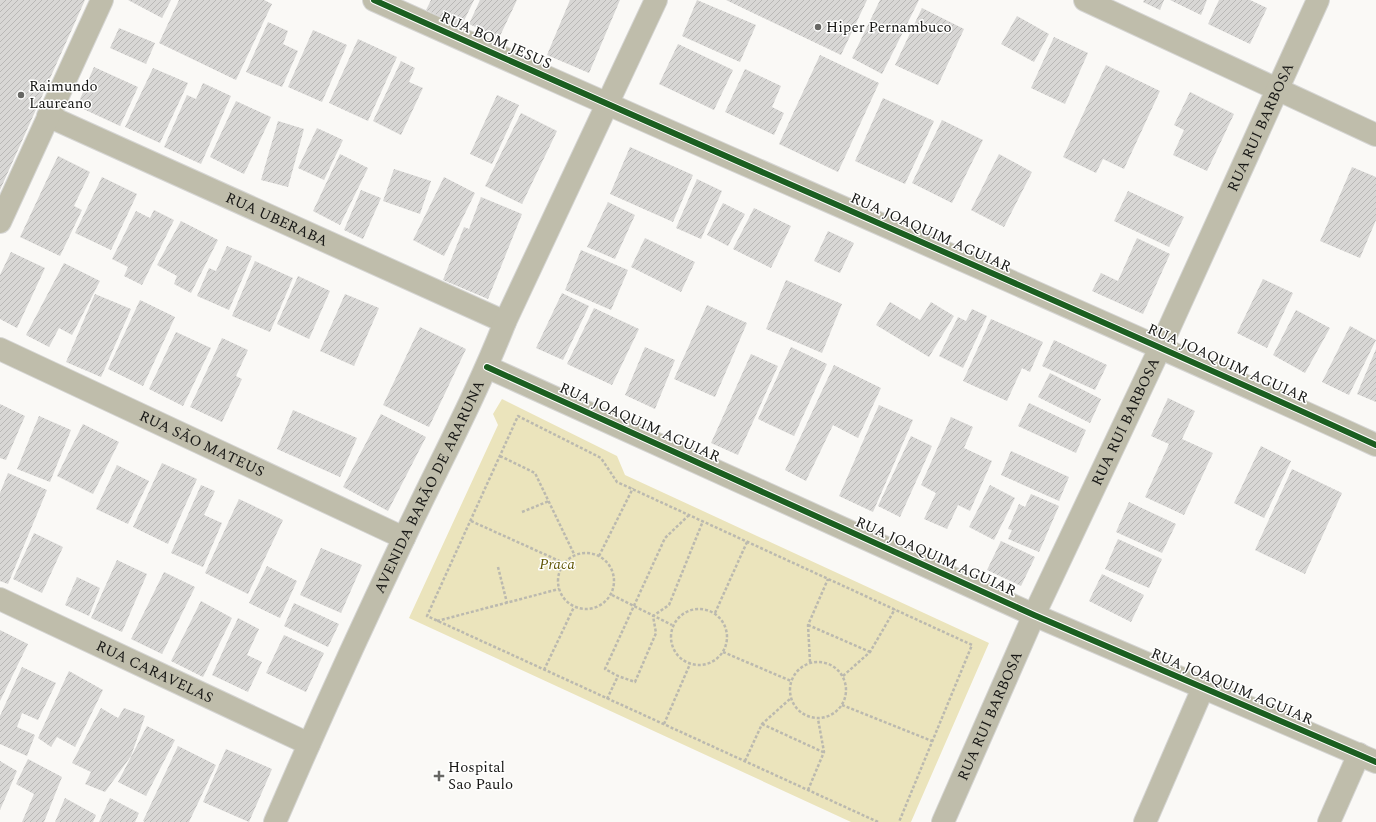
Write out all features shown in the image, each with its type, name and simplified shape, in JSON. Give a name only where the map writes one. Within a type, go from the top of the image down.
[{"type":"street","points":[[0,222],[102,0]]},
{"type":"street","name":"RUA BOM JESUS","points":[[374,0],[606,105]]},
{"type":"street","name":"AVENIDA BARÃO DE ARARUNA","points":[[275,822],[309,744],[404,538],[487,367],[506,322],[656,0]]},
{"type":"street","points":[[1085,0],[1376,135]]},
{"type":"street","name":"RUA RUI BARBOSA","points":[[943,822],[1034,615],[1161,346],[1318,0]]},
{"type":"street","name":"RUA JOAQUIM AGUIAR","points":[[606,105],[1161,346],[1376,444]]},
{"type":"street","name":"RUA UBERABA","points":[[48,116],[506,322]]},
{"type":"street","name":"RUA SÃO MATEUS","points":[[0,349],[404,538]]},
{"type":"street","name":"RUA JOAQUIM AGUIAR","points":[[487,367],[1034,615],[1367,758]]},
{"type":"street","name":"RUA CARAVELAS","points":[[0,599],[309,744]]},
{"type":"street","points":[[1145,822],[1203,688]]},
{"type":"street","points":[[1329,822],[1367,758]]},
{"type":"path","points":[[878,822],[427,616],[518,416],[601,458],[617,482],[972,645],[899,822]]},
{"type":"path","points":[[500,456],[535,473],[574,554]]},
{"type":"path","points":[[599,556],[632,488]]},
{"type":"path","points":[[522,512],[549,501]]},
{"type":"path","points":[[653,616],[656,633],[635,682],[618,676],[605,669],[665,538],[689,515]]},
{"type":"path","points":[[470,521],[564,563]]},
{"type":"path","points":[[653,616],[669,606],[703,521]]},
{"type":"path","points":[[715,613],[747,542]]},
{"type":"path","points":[[588,552],[599,556],[605,559],[611,567],[614,576],[614,586],[611,595],[605,603],[596,608],[587,610],[574,607],[563,597],[559,589],[558,580],[560,571],[564,563],[574,554],[588,552]]},
{"type":"path","points":[[498,567],[507,603]]},
{"type":"path","points":[[810,662],[808,625],[828,579]]},
{"type":"path","points":[[437,621],[559,589]]},
{"type":"path","points":[[611,595],[672,626]]},
{"type":"path","points":[[544,670],[574,607]]},
{"type":"path","points":[[700,609],[715,613],[724,623],[727,633],[727,642],[723,652],[717,660],[709,664],[699,666],[682,660],[675,653],[672,645],[672,626],[683,614],[691,610],[700,609]]},
{"type":"path","points":[[843,676],[870,652],[895,609]]},
{"type":"path","points":[[808,625],[870,652]]},
{"type":"path","points":[[723,652],[791,681]]},
{"type":"path","points":[[810,662],[828,663],[843,676],[846,686],[846,695],[842,705],[836,712],[828,717],[818,719],[809,717],[801,713],[794,706],[791,698],[791,681],[795,673],[802,666],[810,662]]},
{"type":"path","points":[[664,724],[690,664]]},
{"type":"path","points":[[607,699],[618,676]]},
{"type":"path","points":[[744,761],[762,724],[791,698]]},
{"type":"path","points":[[842,705],[932,741]]},
{"type":"path","points":[[808,790],[824,752],[818,719]]},
{"type":"path","points":[[762,724],[824,752]]},
{"type":"green space","name":"Praca","points":[[502,399],[617,456],[625,475],[989,643],[911,822],[851,822],[409,618],[498,425],[493,414]]},
{"type":"building","name":"Raimundo Laureano","points":[[0,0],[85,0],[0,190]]},
{"type":"building","points":[[128,0],[171,0],[162,18]]},
{"type":"building","points":[[179,0],[264,0],[272,4],[236,80],[159,43]]},
{"type":"building","points":[[431,0],[474,0],[461,27],[426,10]]},
{"type":"building","points":[[480,0],[517,0],[499,38],[469,24]]},
{"type":"building","points":[[570,0],[620,0],[589,73],[547,55]]},
{"type":"building","points":[[697,0],[756,25],[740,62],[682,36]]},
{"type":"building","name":"Hiper Pernambuco","points":[[726,0],[867,0],[841,55]]},
{"type":"building","points":[[880,0],[919,0],[882,74],[852,58]]},
{"type":"building","points":[[1144,0],[1164,0],[1160,10],[1143,2]]},
{"type":"building","points":[[1170,0],[1207,0],[1201,15]]},
{"type":"building","points":[[1219,0],[1250,0],[1267,8],[1250,44],[1208,24]]},
{"type":"building","points":[[922,8],[964,29],[938,85],[895,65]]},
{"type":"building","points":[[1017,16],[1049,34],[1034,62],[1001,44]]},
{"type":"building","points":[[268,22],[288,31],[283,44],[298,51],[282,87],[246,72]]},
{"type":"building","points":[[119,28],[155,43],[146,64],[110,48]]},
{"type":"building","points":[[313,30],[347,45],[322,102],[288,87]]},
{"type":"building","points":[[1054,37],[1088,53],[1065,104],[1031,88]]},
{"type":"building","points":[[358,39],[397,57],[368,121],[329,103]]},
{"type":"building","points":[[678,44],[733,70],[714,110],[659,84]]},
{"type":"building","points":[[820,55],[879,83],[838,172],[779,144]]},
{"type":"building","points":[[401,61],[415,68],[409,82],[423,88],[401,135],[373,121]]},
{"type":"building","points":[[1106,65],[1160,91],[1124,169],[1103,159],[1096,173],[1063,157]]},
{"type":"building","points":[[94,67],[138,87],[120,126],[77,106]]},
{"type":"building","points":[[153,68],[188,83],[160,143],[125,127]]},
{"type":"building","points":[[745,69],[781,86],[772,107],[784,113],[774,135],[725,112]]},
{"type":"building","points":[[203,83],[231,96],[201,164],[164,147],[187,95],[196,99]]},
{"type":"building","points":[[1190,92],[1234,114],[1207,171],[1173,155],[1184,130],[1174,125]]},
{"type":"building","points":[[497,95],[519,105],[492,164],[470,154]]},
{"type":"building","points":[[883,98],[934,121],[905,184],[855,161]]},
{"type":"building","points":[[236,101],[271,117],[244,174],[210,157]]},
{"type":"building","points":[[521,113],[557,131],[522,204],[485,186]]},
{"type":"building","points":[[942,120],[983,140],[952,203],[912,183]]},
{"type":"building","points":[[278,121],[304,129],[288,187],[261,180]]},
{"type":"building","points":[[317,128],[343,140],[324,180],[298,168]]},
{"type":"building","points":[[630,147],[693,175],[673,222],[610,194]]},
{"type":"building","points":[[340,154],[368,168],[340,225],[313,211]]},
{"type":"building","points":[[999,154],[1032,172],[1004,227],[971,210]]},
{"type":"building","points":[[58,156],[90,172],[74,206],[82,210],[60,256],[20,237]]},
{"type":"building","points":[[1352,167],[1376,177],[1376,220],[1360,258],[1320,241]]},
{"type":"building","points":[[394,169],[431,181],[420,214],[383,201]]},
{"type":"building","points":[[102,177],[137,194],[111,250],[75,233]]},
{"type":"building","points":[[444,177],[475,193],[444,256],[413,240]]},
{"type":"building","points":[[697,179],[722,191],[701,239],[676,228]]},
{"type":"building","points":[[361,190],[381,198],[363,239],[344,230]]},
{"type":"building","points":[[1128,191],[1184,217],[1169,247],[1114,221]]},
{"type":"building","points":[[481,197],[522,214],[488,299],[443,280],[464,227],[469,229]]},
{"type":"building","points":[[608,202],[635,215],[615,259],[587,247]]},
{"type":"building","points":[[723,203],[745,214],[728,246],[707,235]]},
{"type":"building","points":[[754,208],[791,226],[771,268],[733,249]]},
{"type":"building","points":[[154,210],[174,220],[142,285],[124,276],[128,267],[112,259],[136,211],[150,218]]},
{"type":"building","points":[[181,221],[218,240],[191,293],[174,284],[177,276],[157,265]]},
{"type":"building","points":[[828,231],[854,243],[840,273],[814,261]]},
{"type":"building","points":[[645,238],[695,262],[681,292],[631,267]]},
{"type":"building","points":[[1137,238],[1170,254],[1143,314],[1092,291],[1101,273],[1118,281]]},
{"type":"building","points":[[227,246],[252,256],[229,310],[197,296],[209,268],[216,271]]},
{"type":"building","points":[[581,250],[628,270],[611,310],[565,290]]},
{"type":"building","points":[[11,252],[45,268],[17,328],[0,319],[0,275]]},
{"type":"building","points":[[255,261],[293,278],[270,332],[232,316]]},
{"type":"building","points":[[64,263],[100,281],[72,335],[59,328],[49,347],[26,335]]},
{"type":"building","points":[[298,276],[330,291],[309,339],[277,324]]},
{"type":"building","points":[[1263,279],[1293,293],[1267,348],[1237,333]]},
{"type":"building","points":[[786,280],[842,304],[822,353],[766,329]]},
{"type":"building","points":[[562,293],[589,306],[563,360],[536,348]]},
{"type":"building","points":[[95,294],[131,309],[101,377],[66,362]]},
{"type":"building","points":[[345,294],[379,308],[354,366],[320,351]]},
{"type":"building","points":[[140,300],[175,317],[143,386],[108,369]]},
{"type":"building","points":[[890,302],[920,320],[931,302],[954,316],[929,357],[876,325]]},
{"type":"building","points":[[707,305],[747,323],[715,397],[674,379]]},
{"type":"building","points":[[594,308],[639,329],[612,385],[567,364]]},
{"type":"building","points":[[972,309],[987,316],[963,368],[939,356],[958,317],[966,321]]},
{"type":"building","points":[[1296,310],[1330,328],[1305,373],[1273,355]]},
{"type":"building","points":[[991,319],[1043,342],[1030,372],[1022,368],[1007,401],[963,381]]},
{"type":"building","points":[[1350,326],[1376,340],[1349,395],[1322,382]]},
{"type":"building","points":[[420,327],[466,349],[429,427],[383,405]]},
{"type":"building","points":[[176,332],[211,348],[183,406],[149,389]]},
{"type":"building","points":[[222,338],[248,350],[236,376],[242,379],[222,422],[190,407]]},
{"type":"building","points":[[1054,340],[1107,365],[1095,390],[1042,366]]},
{"type":"building","points":[[645,347],[675,360],[655,409],[625,395]]},
{"type":"building","points":[[791,347],[827,364],[794,436],[758,419]]},
{"type":"building","points":[[1376,349],[1376,402],[1357,394]]},
{"type":"building","points":[[751,354],[778,366],[738,455],[711,443]]},
{"type":"building","points":[[834,365],[881,388],[858,438],[833,425],[806,481],[785,470]]},
{"type":"building","points":[[1050,373],[1101,399],[1090,423],[1038,397]]},
{"type":"building","points":[[1168,398],[1195,411],[1182,439],[1213,453],[1184,515],[1145,497],[1169,444],[1151,436]]},
{"type":"building","points":[[1029,403],[1086,430],[1076,453],[1018,426]]},
{"type":"building","points":[[0,404],[25,416],[6,460],[0,458]]},
{"type":"building","points":[[879,405],[913,420],[873,512],[839,496]]},
{"type":"building","points":[[293,410],[357,438],[340,477],[277,449]]},
{"type":"building","points":[[381,414],[426,437],[388,511],[343,487]]},
{"type":"building","points":[[39,416],[71,430],[50,482],[17,469]]},
{"type":"building","points":[[951,417],[973,427],[964,448],[992,461],[970,511],[958,505],[947,529],[924,519],[936,493],[921,485]]},
{"type":"building","points":[[83,424],[119,442],[93,494],[57,476]]},
{"type":"building","points":[[911,436],[932,446],[900,517],[878,506]]},
{"type":"building","points":[[1261,446],[1291,461],[1264,518],[1234,503]]},
{"type":"building","points":[[1011,451],[1069,477],[1059,501],[1001,475]]},
{"type":"building","points":[[162,463],[197,479],[168,544],[133,527]]},
{"type":"building","points":[[117,465],[149,481],[128,524],[96,509]]},
{"type":"building","points":[[1292,469],[1342,493],[1305,574],[1255,550]]},
{"type":"building","points":[[8,473],[47,490],[8,584],[0,581],[0,493]]},
{"type":"building","points":[[201,485],[215,491],[204,515],[222,523],[203,567],[171,553]]},
{"type":"building","points":[[990,485],[1015,498],[994,540],[969,527]]},
{"type":"building","points":[[1031,494],[1059,506],[1039,552],[1008,539],[1012,530],[1008,529],[1019,504],[1025,507]]},
{"type":"building","points":[[239,499],[283,520],[248,594],[205,573]]},
{"type":"building","points":[[1129,502],[1176,524],[1162,553],[1116,532]]},
{"type":"building","points":[[34,533],[63,547],[42,593],[13,579]]},
{"type":"building","points":[[1118,539],[1162,559],[1149,588],[1105,569]]},
{"type":"building","points":[[1001,541],[1035,557],[1021,586],[987,570]]},
{"type":"building","points":[[321,548],[362,565],[341,613],[300,595]]},
{"type":"building","points":[[117,560],[147,574],[122,632],[91,618]]},
{"type":"building","points":[[267,566],[297,581],[280,618],[249,603]]},
{"type":"building","points":[[164,572],[195,587],[162,654],[131,639]]},
{"type":"building","points":[[1102,574],[1144,595],[1131,622],[1089,601]]},
{"type":"building","points":[[77,577],[100,588],[89,616],[65,605]]},
{"type":"building","points":[[201,601],[232,618],[203,677],[171,661]]},
{"type":"building","points":[[294,603],[339,624],[328,647],[284,626]]},
{"type":"building","points":[[238,618],[259,629],[247,655],[262,662],[248,692],[212,675]]},
{"type":"building","points":[[0,630],[28,644],[0,701]]},
{"type":"building","points":[[284,635],[324,653],[306,692],[266,673]]},
{"type":"building","points":[[22,667],[56,683],[38,720],[22,713],[17,727],[35,735],[27,756],[0,744],[0,716]]},
{"type":"building","points":[[69,671],[103,690],[75,747],[57,737],[51,747],[38,738]]},
{"type":"building","points":[[101,708],[118,718],[124,708],[145,716],[131,756],[105,792],[85,784],[91,772],[72,763]]},
{"type":"building","points":[[147,726],[175,740],[146,796],[118,782]]},
{"type":"building","points":[[178,746],[216,765],[189,822],[145,822],[143,821]]},
{"type":"building","points":[[226,749],[272,769],[249,822],[203,802]]},
{"type":"building","points":[[28,759],[62,777],[44,822],[22,822],[34,794],[16,784]]},
{"type":"building","points":[[0,761],[17,771],[0,810]]},
{"type":"building","points":[[65,798],[96,815],[93,822],[55,822]]},
{"type":"building","points":[[110,798],[139,813],[135,822],[99,822]]},
{"type":"cycle path","points":[[374,0],[1126,332],[1376,445]]},
{"type":"cycle path","points":[[487,367],[1034,615],[1376,762]]},
{"type":"place","name":"Hiper Pernambuco","points":[[818,27]]},
{"type":"place","name":"Raimundo Laureano","points":[[21,95]]},
{"type":"place","name":"Hospital Sao Paulo","points":[[439,776]]}]
